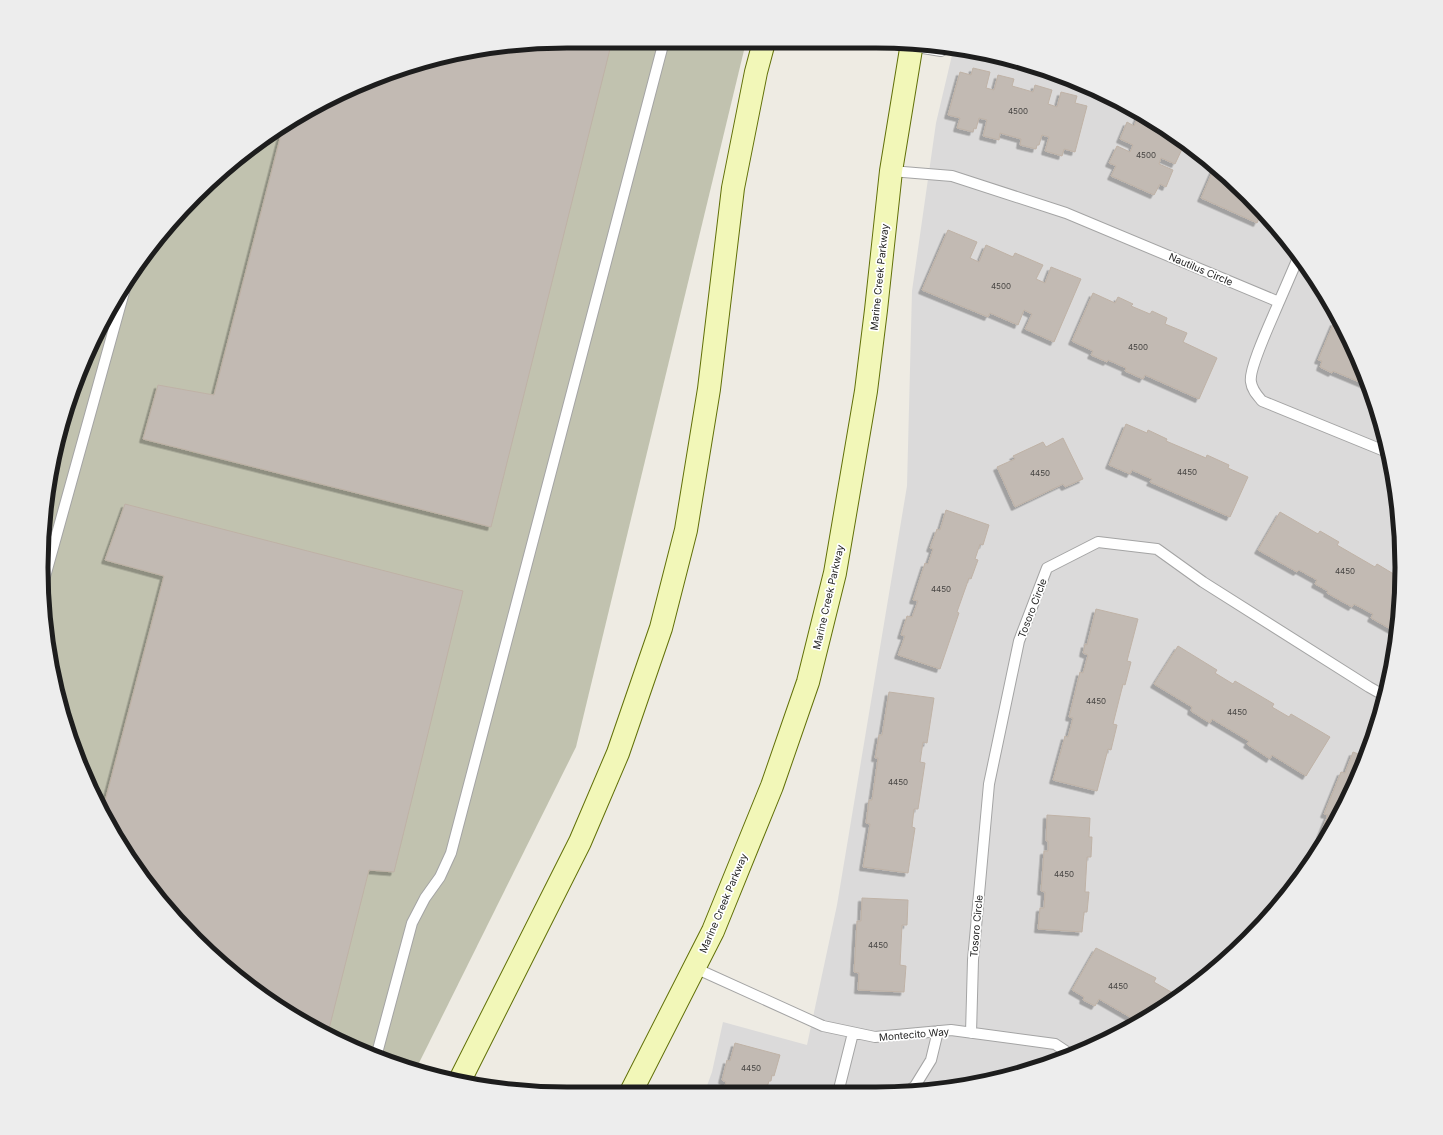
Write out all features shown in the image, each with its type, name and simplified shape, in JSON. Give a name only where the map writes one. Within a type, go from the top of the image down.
[{"type":"main road","points":[[462,1076],[580,842],[618,753],[661,628],[686,530],[709,389],[733,188],[756,72],[762,48]]},
{"type":"main road","name":"Marine Creek Parkway","points":[[634,1087],[713,931],[772,786],[808,682],[835,573],[866,391],[890,171],[911,49]]},
{"type":"lane","points":[[378,1050],[412,923],[425,898],[440,877],[451,853],[662,48]]},
{"type":"lane","name":"Nautilus Circle","points":[[890,171],[952,176],[1066,213],[1279,302]]},
{"type":"lane","points":[[1296,263],[1252,369],[1250,381],[1254,392],[1262,401],[1381,450]]},
{"type":"lane","points":[[48,566],[121,303]]},
{"type":"lane","name":"Tosoro Circle","points":[[972,1033],[973,960],[989,784],[1019,641],[1048,568],[1098,542],[1157,549],[1210,586],[1379,693]]},
{"type":"lane","name":"Montecito Way","points":[[695,968],[823,1026],[875,1038],[951,1030],[1055,1044],[1065,1050]]},
{"type":"lane","points":[[915,1085],[931,1060],[938,1031]]},
{"type":"lane","points":[[840,1087],[853,1033]]},
{"type":"shaded area","points":[[568,48],[745,48],[576,747],[418,1064],[369,1047],[308,1017],[251,980],[200,935],[155,884],[118,827],[102,797],[88,766],[66,702],[52,635],[48,568],[49,534],[52,500],[58,466],[66,433],[88,369],[118,308],[155,251],[200,200],[225,177],[251,155],[308,118],[369,88],[401,76],[466,58],[500,52]]},
{"type":"shaded area","points":[[952,54],[1010,66],[1042,76],[1105,102],[1135,118],[1192,155],[1243,200],[1288,251],[1325,308],[1355,369],[1377,433],[1385,466],[1391,500],[1395,568],[1391,635],[1385,669],[1377,702],[1355,766],[1325,827],[1288,884],[1243,935],[1218,958],[1192,980],[1135,1017],[1074,1047],[1042,1059],[977,1077],[943,1083],[876,1087],[707,1087],[712,1072],[723,1022],[807,1045],[837,905],[907,486],[912,291],[936,123]]},
{"type":"building","points":[[610,48],[491,527],[143,439],[158,385],[214,395],[281,135],[338,102],[369,88],[433,66],[500,52],[534,49]]},
{"type":"building","points":[[973,68],[990,72],[986,88],[994,90],[998,75],[1014,79],[1012,86],[1033,92],[1035,85],[1052,90],[1048,104],[1057,107],[1061,92],[1077,96],[1075,103],[1087,106],[1075,152],[1064,149],[1062,156],[1045,151],[1049,137],[1042,135],[1036,149],[1020,145],[1021,139],[1000,133],[999,140],[983,136],[987,120],[979,118],[976,129],[974,128],[973,132],[957,128],[960,118],[948,115],[960,72],[971,75]]},
{"type":"building","points":[[1137,119],[1182,148],[1175,164],[1161,158],[1159,164],[1173,170],[1166,187],[1160,184],[1154,195],[1111,176],[1116,166],[1109,163],[1117,146],[1130,152],[1133,145],[1120,139],[1127,122],[1134,126]]},
{"type":"building","points":[[1212,172],[1243,200],[1259,218],[1257,223],[1201,198]]},
{"type":"building","points":[[948,230],[977,242],[970,258],[979,262],[986,245],[1013,257],[1015,253],[1043,265],[1036,279],[1045,283],[1051,267],[1081,279],[1054,342],[1025,329],[1032,314],[1024,310],[1018,325],[990,313],[988,317],[922,290]]},
{"type":"building","points":[[1093,293],[1115,303],[1118,297],[1133,304],[1131,306],[1150,314],[1152,311],[1167,318],[1165,324],[1187,333],[1183,342],[1217,358],[1199,399],[1145,375],[1143,379],[1125,371],[1126,368],[1108,360],[1107,362],[1091,355],[1093,351],[1072,341]]},
{"type":"building","points":[[1333,324],[1360,382],[1333,371],[1332,373],[1320,367],[1322,361],[1318,360]]},
{"type":"building","points":[[1126,424],[1147,433],[1148,430],[1167,439],[1166,441],[1206,458],[1207,455],[1229,465],[1228,468],[1248,477],[1230,517],[1150,482],[1152,479],[1132,470],[1130,474],[1109,465]]},
{"type":"building","points":[[1063,438],[1083,479],[1065,487],[1063,484],[1015,507],[997,467],[1015,459],[1013,456],[1043,442],[1046,447]]},
{"type":"building","points":[[125,504],[463,591],[394,872],[369,870],[329,1028],[308,1017],[251,980],[200,935],[155,884],[118,827],[105,802],[164,576],[105,560]]},
{"type":"building","points":[[946,510],[989,525],[983,545],[980,544],[975,559],[978,560],[971,579],[969,578],[957,612],[959,613],[940,669],[898,655],[905,636],[901,635],[907,616],[912,617],[918,601],[913,600],[925,563],[928,564],[933,549],[930,548],[937,529],[940,530]]},
{"type":"building","points":[[1280,512],[1318,534],[1320,531],[1339,542],[1337,545],[1375,567],[1377,564],[1395,575],[1391,629],[1371,618],[1373,614],[1354,604],[1352,607],[1327,593],[1328,591],[1315,584],[1317,580],[1299,570],[1297,572],[1258,550]]},
{"type":"building","points":[[1096,609],[1138,619],[1127,661],[1131,662],[1125,685],[1123,684],[1113,724],[1117,725],[1111,750],[1108,749],[1097,791],[1053,780],[1065,736],[1068,737],[1073,718],[1069,717],[1080,672],[1083,673],[1088,655],[1083,653],[1085,644],[1087,645]]},
{"type":"building","points":[[1178,646],[1217,670],[1215,673],[1233,684],[1235,681],[1274,704],[1272,707],[1289,717],[1291,714],[1330,737],[1306,776],[1272,755],[1270,759],[1247,744],[1249,741],[1212,719],[1210,723],[1191,711],[1192,707],[1154,684]]},
{"type":"building","points":[[889,692],[934,698],[927,743],[923,742],[920,762],[925,763],[918,809],[914,809],[912,827],[915,828],[908,873],[863,867],[870,824],[866,823],[869,800],[872,800],[878,758],[875,758],[879,735],[882,735]]},
{"type":"building","points":[[1353,752],[1359,754],[1341,797],[1320,835],[1328,815],[1324,814],[1341,772],[1345,773]]},
{"type":"building","points":[[1047,815],[1090,818],[1089,837],[1092,837],[1091,857],[1087,857],[1085,892],[1089,892],[1087,912],[1084,912],[1082,932],[1038,929],[1040,908],[1044,908],[1045,892],[1041,891],[1044,851],[1048,851],[1048,841],[1046,841]]},
{"type":"building","points":[[862,898],[908,900],[907,925],[902,925],[900,965],[906,966],[904,992],[858,990],[859,973],[854,972],[857,921],[861,921]]},
{"type":"building","points":[[1096,948],[1156,978],[1154,982],[1173,993],[1130,1020],[1130,1017],[1099,999],[1095,1006],[1083,1000],[1084,997],[1072,990]]},
{"type":"building","points":[[735,1043],[780,1055],[774,1076],[772,1075],[771,1081],[769,1081],[767,1087],[725,1087],[726,1082],[722,1080],[727,1060],[730,1061]]}]
